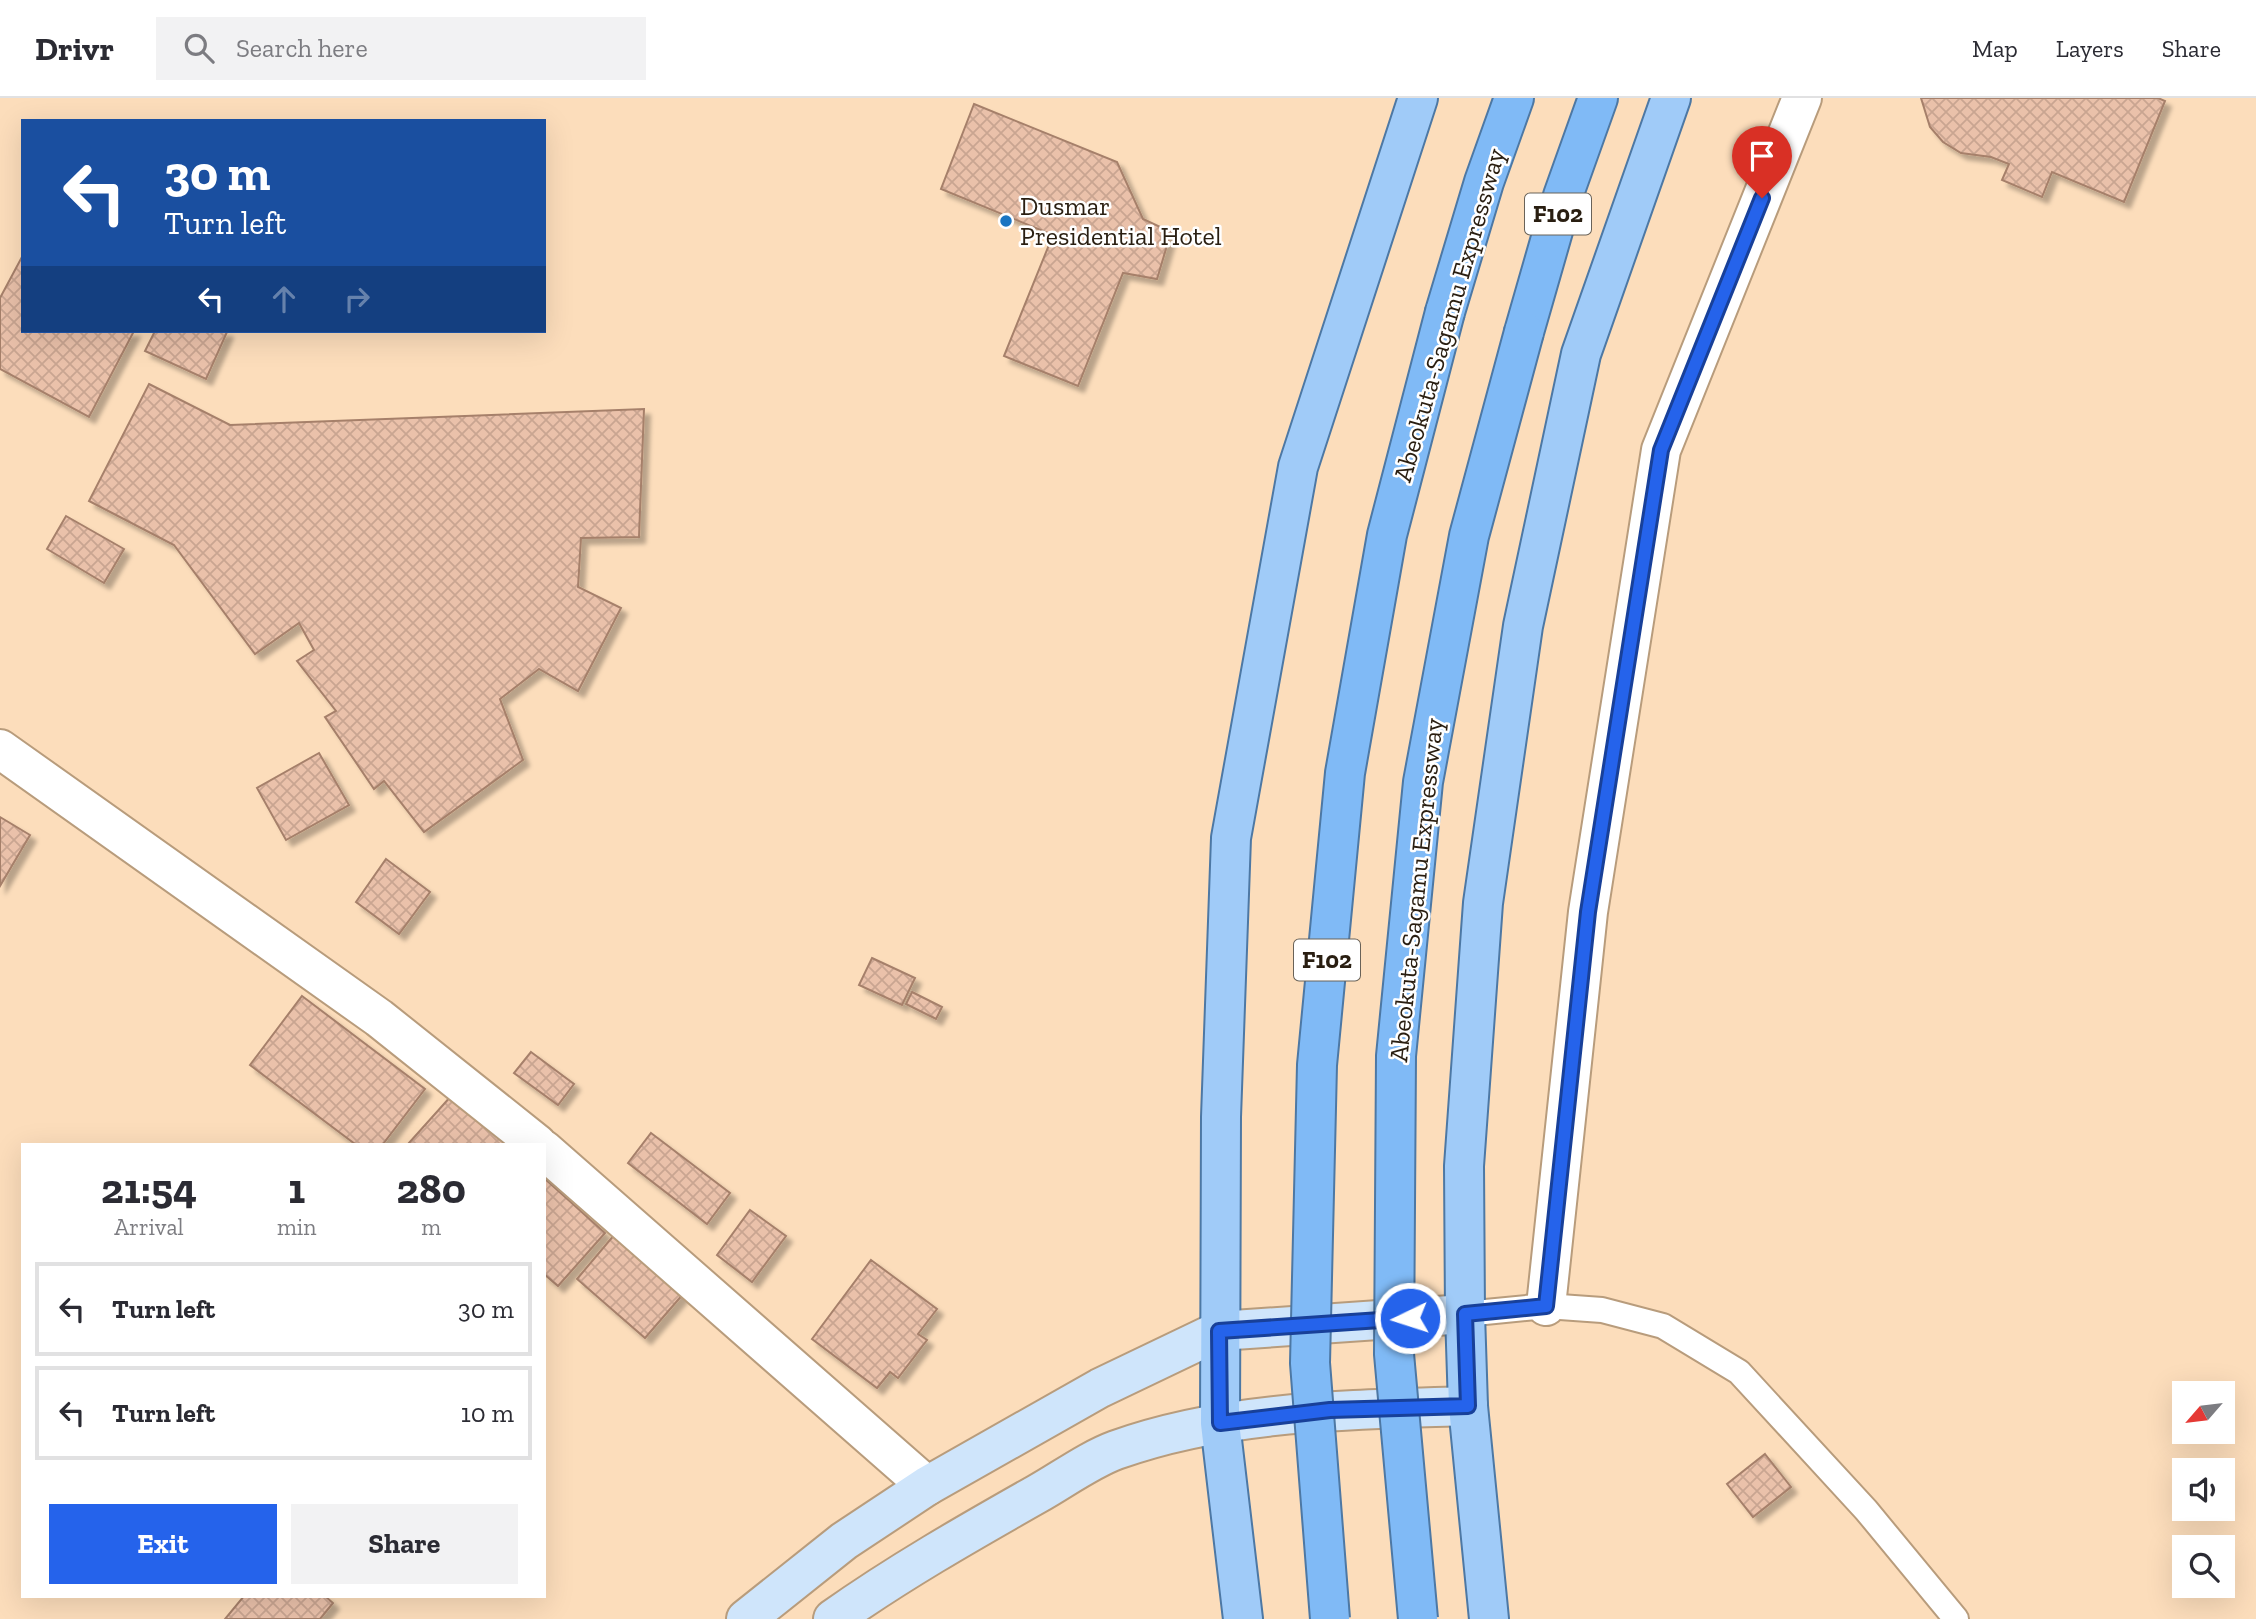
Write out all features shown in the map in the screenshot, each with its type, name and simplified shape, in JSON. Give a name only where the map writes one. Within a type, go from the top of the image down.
[{"type":"highway","name":"Abeokuta-Sagamu Expressway","points":[[1330,1619],[1310,1363],[1317,1065],[1345,772],[1387,535],[1484,181],[1514,98]]},
{"type":"highway","name":"Abeokuta-Sagamu Expressway","points":[[1418,1619],[1394,1354],[1396,1056],[1423,782],[1469,536],[1563,196],[1598,98]]},
{"type":"main road","points":[[1243,1619],[1220,1423],[1221,1117],[1231,838],[1298,467],[1418,98]]},
{"type":"main road","points":[[1489,1619],[1468,1406],[1465,1314],[1464,1166],[1483,903],[1522,626],[1581,354],[1671,98]]},
{"type":"main road","points":[[746,1619],[844,1541],[928,1486],[1100,1388],[1219,1331],[1465,1314]]},
{"type":"main road","points":[[833,1619],[966,1535],[1115,1451],[1220,1423],[1330,1410],[1468,1406]]},
{"type":"street","points":[[1546,1306],[1588,912],[1661,450],[1802,98]]},
{"type":"street","points":[[0,749],[379,1018],[536,1143]]},
{"type":"street","points":[[546,1152],[928,1486]]},
{"type":"lane","points":[[1465,1314],[1546,1306],[1602,1310],[1663,1326],[1739,1372],[1866,1510],[1956,1619]]},
{"type":"building","points":[[1921,98],[2158,98],[2165,101],[2124,202],[2052,172],[2042,197],[2002,180],[2009,164],[1991,157],[1961,153],[1943,142],[1930,127]]},
{"type":"building","points":[[974,104],[1117,162],[1143,219],[1171,232],[1157,279],[1123,273],[1078,386],[1004,356],[1053,235],[941,189]]},
{"type":"building","points":[[21,259],[21,333],[133,333],[89,417],[0,369],[0,298]]},
{"type":"building","points":[[154,333],[227,333],[206,379],[145,351]]},
{"type":"building","points":[[149,384],[230,425],[644,409],[639,537],[581,538],[578,587],[621,608],[578,691],[539,669],[500,699],[523,760],[424,832],[384,781],[374,789],[325,717],[336,711],[297,661],[314,650],[299,623],[255,654],[174,545],[89,501]]},
{"type":"building","points":[[66,516],[124,549],[104,583],[47,549]]},
{"type":"building","points":[[319,753],[349,805],[286,840],[257,788]]},
{"type":"building","points":[[0,817],[30,835],[0,886]]},
{"type":"building","points":[[386,859],[430,892],[399,934],[356,902]]},
{"type":"building","points":[[872,958],[915,978],[902,1005],[859,985]]},
{"type":"building","points":[[912,992],[942,1007],[936,1019],[906,1004]]},
{"type":"building","points":[[302,996],[425,1089],[384,1143],[354,1143],[250,1065]]},
{"type":"building","points":[[531,1052],[574,1084],[558,1105],[514,1073]]},
{"type":"building","points":[[452,1095],[506,1143],[409,1143]]},
{"type":"building","points":[[651,1133],[730,1193],[707,1224],[628,1163]]},
{"type":"building","points":[[546,1180],[605,1233],[558,1286],[546,1276]]},
{"type":"building","points":[[750,1210],[786,1236],[752,1282],[717,1255]]},
{"type":"building","points":[[615,1234],[684,1293],[645,1338],[577,1279]]},
{"type":"building","points":[[871,1260],[937,1309],[918,1334],[927,1340],[898,1378],[890,1372],[877,1388],[812,1339]]},
{"type":"building","points":[[1765,1454],[1791,1487],[1753,1517],[1727,1484]]},
{"type":"building","points":[[242,1598],[327,1598],[333,1603],[320,1619],[225,1619]]},
{"type":"place","name":"Dusmar Presidential Hotel","points":[[1006,221]]},
{"type":"route","points":[[1410,1318],[1219,1331],[1220,1423],[1330,1410],[1468,1406],[1465,1314],[1546,1306],[1588,912],[1661,450],[1762,198]]}]
